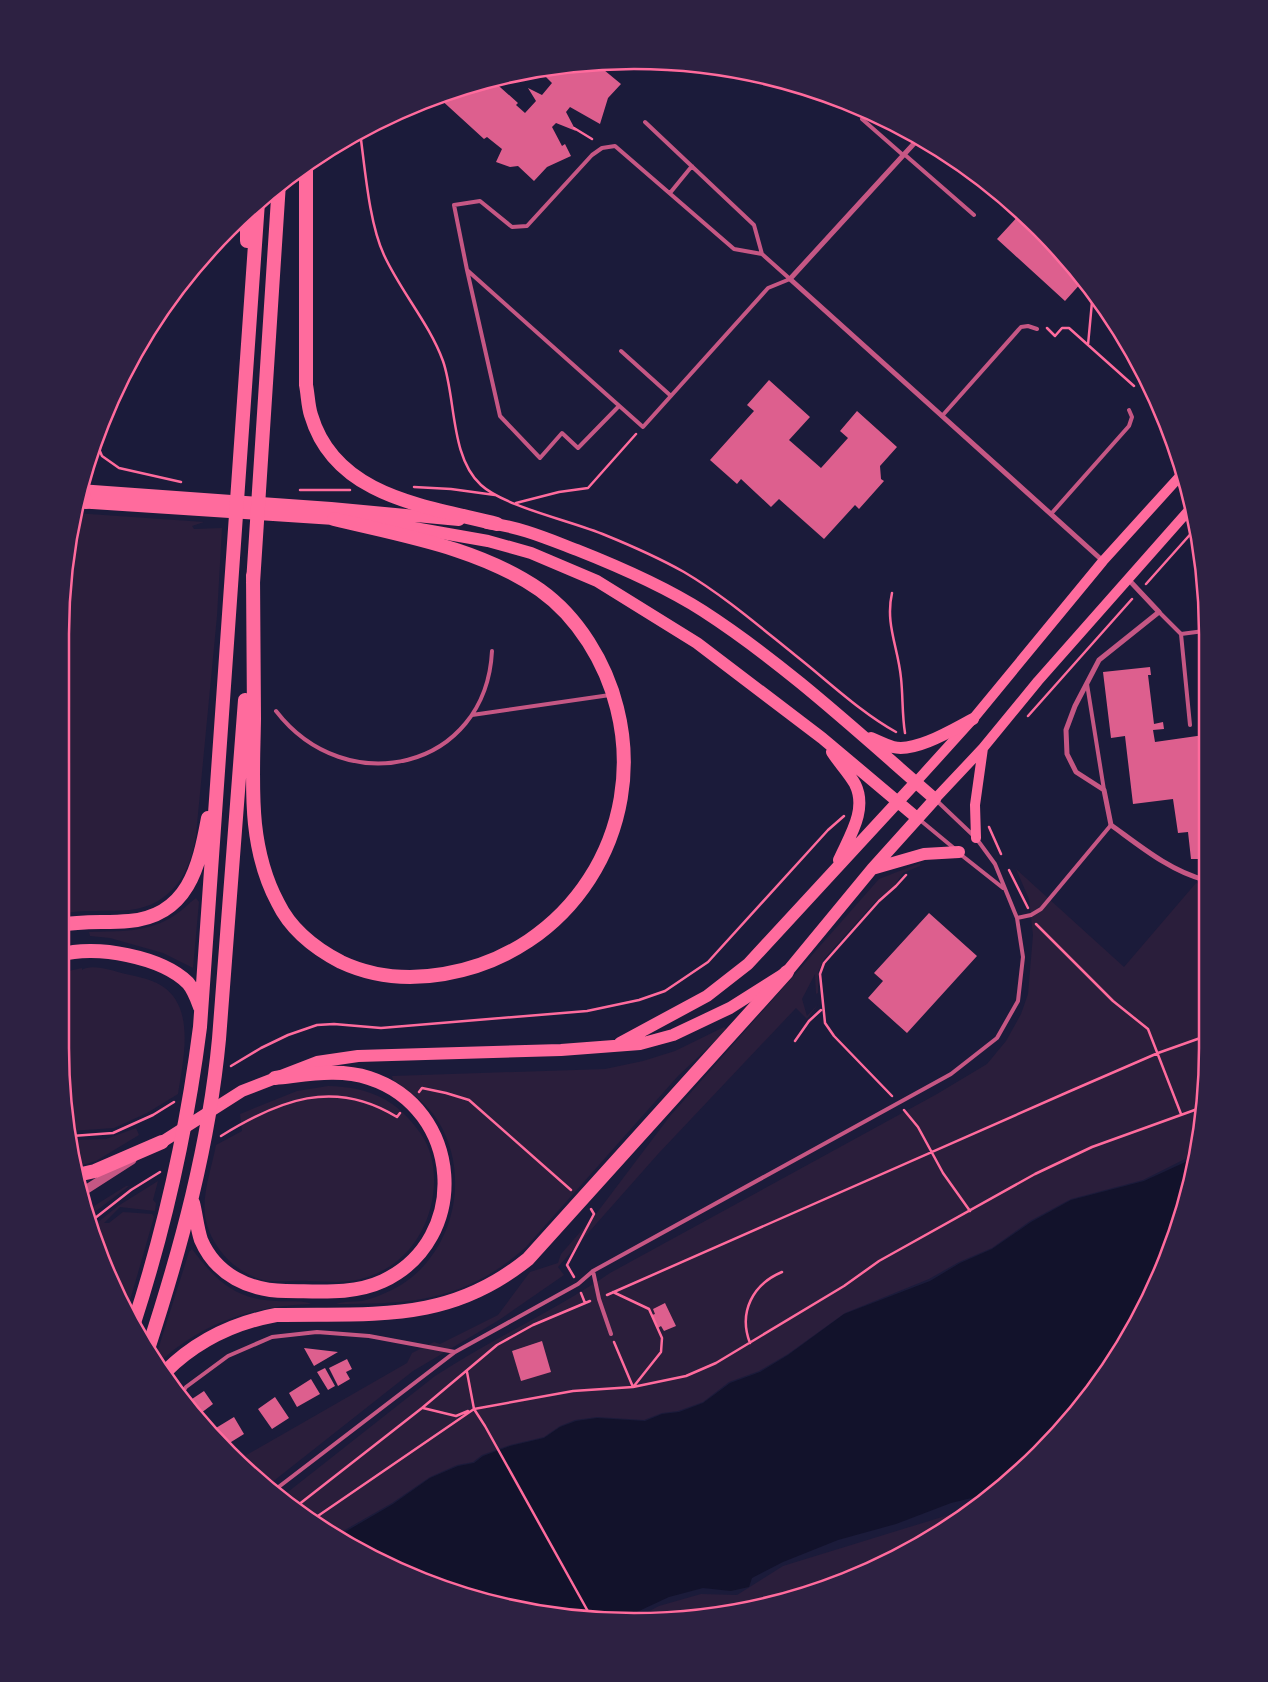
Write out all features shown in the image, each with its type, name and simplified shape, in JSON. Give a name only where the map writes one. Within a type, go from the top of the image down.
[{"type":"highway","points":[[306,174],[306,385],[311,415],[329,453],[342,468],[378,491],[403,500],[497,524]]},
{"type":"highway","points":[[150,1341],[196,1183],[210,1107],[219,1039],[255,548],[278,195]]},
{"type":"highway","points":[[136,1316],[170,1199],[196,1055],[201,1011],[257,212]]},
{"type":"highway","points":[[247,222],[247,359]]},
{"type":"highway","points":[[253,575],[252,777],[254,830],[265,875],[278,904],[291,924],[306,940],[325,954],[352,967],[376,974],[406,977],[458,972],[478,966],[520,946],[538,934],[577,897],[605,853],[620,809],[624,779],[622,727],[614,695],[606,674],[578,627],[542,591],[500,567],[469,554],[334,519]]},
{"type":"highway","points":[[69,924],[146,918],[165,909],[182,894],[191,882],[199,861],[220,749]]},
{"type":"highway","points":[[69,953],[80,951],[105,952],[157,966],[188,984],[194,991],[201,1011]]},
{"type":"highway","points":[[169,1369],[203,1341],[220,1332],[257,1319],[276,1315],[417,1311],[457,1301],[494,1284],[528,1259],[787,972]]},
{"type":"highway","points":[[192,1199],[200,1237],[211,1256],[232,1277],[264,1290],[336,1291],[368,1287],[397,1273],[410,1263],[430,1239],[442,1210],[445,1195],[444,1165],[435,1137],[409,1102],[383,1084],[356,1075],[327,1073],[275,1078]]},
{"type":"highway","points":[[83,1174],[95,1171],[162,1142]]},
{"type":"main road","points":[[618,1045],[707,996],[748,964],[973,719],[1103,561],[1177,478]]},
{"type":"main road","points":[[87,494],[331,508],[497,524],[540,536],[648,580],[702,611],[744,640],[858,732],[935,799]]},
{"type":"main road","points":[[87,495],[380,522],[488,540],[531,553],[597,581],[697,643],[822,738],[916,818]]},
{"type":"main road","points":[[162,1142],[242,1091],[317,1062],[358,1056],[561,1050],[640,1044],[673,1035],[730,1008],[787,972],[916,818],[983,748],[1186,514]]},
{"type":"main road","points":[[858,732],[894,748],[938,738],[973,719]]},
{"type":"main road","points":[[822,738],[855,785],[859,803],[860,814],[835,869]]},
{"type":"main road","points":[[976,838],[975,805],[983,748]]},
{"type":"main road","points":[[872,869],[924,854],[959,852]]},
{"type":"street","points":[[914,143],[790,279],[1103,561]]},
{"type":"street","points":[[1128,579],[1159,612],[1100,660],[1075,706],[1066,730],[1067,754],[1076,772],[1104,790],[1111,825],[1167,864],[1199,877]]},
{"type":"street","points":[[87,1189],[162,1142]]},
{"type":"lane","points":[[862,119],[974,215]]},
{"type":"lane","points":[[645,122],[754,225],[762,254]]},
{"type":"lane","points":[[467,270],[643,427],[768,288],[790,279],[762,254],[734,249],[614,146],[602,148],[592,155],[528,226],[512,227],[480,201],[454,205],[467,270],[500,416],[540,458],[562,433],[578,448],[618,406]]},
{"type":"lane","points":[[670,193],[692,166]]},
{"type":"lane","points":[[942,416],[1021,327],[1028,326],[1037,329]]},
{"type":"lane","points":[[621,351],[671,396]]},
{"type":"lane","points":[[1051,514],[1130,426],[1132,416],[1128,410]]},
{"type":"lane","points":[[1159,612],[1181,634],[1190,725]]},
{"type":"lane","points":[[1181,634],[1199,632]]},
{"type":"lane","points":[[276,711],[296,734],[324,752],[357,763],[399,762],[429,752],[452,737],[472,715],[488,682],[492,651]]},
{"type":"lane","points":[[1087,684],[1104,790]]},
{"type":"lane","points":[[472,715],[614,695]]},
{"type":"lane","points":[[279,1487],[455,1352],[578,1284],[593,1271],[897,1102],[951,1074],[997,1038],[1018,1001],[1023,957],[1017,918],[1003,888],[995,864],[976,838],[935,799]]},
{"type":"lane","points":[[916,818],[1003,888]]},
{"type":"lane","points":[[1017,918],[1031,915],[1041,909],[1111,825]]},
{"type":"lane","points":[[593,1271],[599,1298],[611,1334]]},
{"type":"lane","points":[[184,1390],[228,1356],[272,1336],[317,1332],[369,1336],[455,1352]]},
{"type":"path","points":[[574,128],[592,139]]},
{"type":"path","points":[[361,139],[372,212],[383,254],[408,299],[428,327],[444,364],[463,455],[469,470],[481,485],[498,496]]},
{"type":"path","points":[[1088,345],[1092,303]]},
{"type":"path","points":[[1042,324],[1055,336],[1062,328],[1069,328],[1134,386]]},
{"type":"path","points":[[516,503],[559,492],[588,488],[636,434]]},
{"type":"path","points":[[100,450],[102,456],[118,468],[185,483]]},
{"type":"path","points":[[409,487],[451,488],[498,496],[598,532],[685,573],[762,628],[860,707],[905,737],[901,705],[902,679],[888,611],[892,593]]},
{"type":"path","points":[[301,490],[351,490]]},
{"type":"path","points":[[1026,718],[1190,535]]},
{"type":"path","points":[[261,1048],[295,1032],[317,1025],[334,1024],[381,1028],[587,1011],[639,1000],[665,991],[708,962],[828,830],[842,816],[850,815]]},
{"type":"path","points":[[912,873],[904,875],[896,886],[879,900],[824,963],[820,974],[824,1023],[918,1127],[930,1152],[970,1211]]},
{"type":"path","points":[[1031,915],[1039,928],[1091,980],[1113,1001],[1145,1025],[1150,1033],[1181,1114]]},
{"type":"path","points":[[795,1042],[809,1021],[822,1010]]},
{"type":"path","points":[[300,1503],[467,1372],[496,1345],[512,1335],[1158,1053],[1199,1038]]},
{"type":"path","points":[[422,1088],[446,1092],[469,1100],[573,1192]]},
{"type":"path","points":[[241,1124],[288,1104],[328,1095],[353,1097],[379,1106],[397,1117]]},
{"type":"path","points":[[422,1408],[456,1416],[474,1409],[574,1391],[633,1387],[686,1376],[716,1363],[750,1343],[844,1286],[879,1260],[1070,1157],[1195,1109]]},
{"type":"path","points":[[76,1136],[113,1133],[153,1115]]},
{"type":"path","points":[[95,1218],[131,1190]]},
{"type":"path","points":[[585,1303],[578,1284],[567,1265],[594,1214],[590,1208]]},
{"type":"path","points":[[750,1343],[744,1329],[751,1297],[764,1282],[782,1272]]},
{"type":"path","points":[[613,1292],[649,1309],[662,1338],[661,1352],[633,1387]]},
{"type":"path","points":[[611,1334],[633,1387]]},
{"type":"path","points":[[467,1372],[474,1409],[587,1611]]},
{"type":"path","points":[[318,1516],[474,1409]]},
{"type":"shaded area","points":[[82,514],[204,522],[192,526],[194,529],[222,528],[217,616],[196,835],[189,862],[184,874],[168,894],[145,907],[130,910],[69,913],[69,634],[74,560]]},
{"type":"shaded area","points":[[920,863],[920,866],[903,873],[894,886],[875,902],[824,959],[818,972],[818,993],[816,994],[815,974],[802,999],[807,1016],[818,1004],[807,1019],[796,1008],[658,1154],[558,1267],[564,1275],[499,1320],[413,1371],[272,1482],[243,1457],[407,1363],[412,1353],[434,1342],[440,1344],[498,1315],[530,1272],[558,1263],[561,1254],[596,1214],[670,1116],[879,879]]},
{"type":"shaded area","points":[[1016,869],[1124,967],[1196,883],[1199,884],[1198,1085],[1188,1157],[1143,1180],[1071,1199],[1030,1221],[992,1248],[959,1262],[929,1279],[845,1313],[788,1354],[759,1371],[729,1382],[703,1402],[644,1420],[597,1417],[575,1420],[560,1426],[544,1437],[510,1445],[482,1455],[473,1462],[457,1465],[430,1477],[392,1503],[341,1532],[286,1493],[435,1376],[610,1273],[937,1094],[987,1064],[1006,1041],[1021,1014],[1028,994],[1033,935],[1029,899]]},
{"type":"shaded area","points":[[196,898],[199,902],[193,968],[163,953],[110,938],[90,936],[89,932],[134,930],[155,925],[175,915]]},
{"type":"shaded area","points":[[89,967],[110,970],[157,983],[173,996],[180,1007],[185,1036],[178,1094],[147,1113],[114,1128],[75,1131],[70,1085],[69,971],[82,968],[82,970]]},
{"type":"shaded area","points":[[724,1027],[727,1030],[678,1076],[526,1247],[504,1265],[482,1279],[460,1289],[437,1296],[390,1303],[336,1304],[362,1301],[401,1285],[419,1270],[434,1252],[445,1232],[452,1210],[455,1187],[454,1164],[448,1142],[438,1121],[429,1109],[418,1098],[393,1080],[392,1076],[605,1069],[643,1061],[675,1051]]},
{"type":"shaded area","points":[[328,1086],[356,1089],[381,1097],[402,1112],[421,1134],[431,1155],[434,1179],[430,1211],[424,1226],[407,1252],[395,1263],[367,1277],[340,1282],[268,1281],[252,1276],[242,1271],[225,1256],[212,1238],[208,1227],[204,1207],[216,1145],[242,1131],[240,1114],[297,1091]]},
{"type":"shaded area","points":[[136,1128],[139,1135],[96,1161],[82,1165],[77,1140],[106,1139]]},
{"type":"shaded area","points":[[1187,1161],[1169,1230],[1141,1298],[1124,1331],[1104,1362],[1059,1421],[1007,1473],[977,1497],[951,1503],[896,1524],[838,1540],[783,1562],[752,1578],[749,1587],[731,1591],[703,1588],[669,1597],[635,1613],[597,1612],[560,1608],[488,1594],[418,1570],[384,1555],[343,1533],[393,1504],[430,1478],[458,1466],[474,1463],[483,1456],[510,1446],[544,1438],[560,1427],[576,1421],[597,1418],[645,1421],[662,1414],[679,1412],[703,1403],[730,1383],[760,1372],[788,1355],[844,1314],[930,1281],[960,1263],[992,1249],[1031,1222],[1071,1200],[1144,1181]]},
{"type":"shaded area","points":[[158,1181],[153,1200],[156,1203],[155,1211],[120,1207],[104,1223],[109,1223],[123,1212],[152,1214],[154,1217],[129,1303],[97,1223],[118,1206]]},
{"type":"shaded area","points":[[126,1186],[129,1186],[94,1213],[92,1207]]},
{"type":"shaded area","points":[[192,1249],[219,1279],[238,1293],[263,1300],[311,1304],[269,1308],[229,1319],[192,1337],[163,1360],[157,1352],[189,1252]]},
{"type":"shaded area","points":[[955,1513],[917,1538],[884,1555],[816,1583],[744,1602],[708,1608],[646,1613],[659,1606],[701,1594],[737,1595],[783,1566]]},
{"type":"building","points":[[604,70],[621,84],[608,98],[600,124],[570,107],[566,112],[576,131],[556,123],[552,127],[562,146],[565,144],[571,156],[547,167],[534,181],[518,166],[510,167],[496,162],[502,149],[487,137],[484,139],[444,102],[498,86],[518,103],[516,105],[525,113],[536,101],[528,88],[542,95],[552,83],[545,76]]},
{"type":"building","points":[[1017,218],[1059,261],[1079,286],[1065,301],[997,239]]},
{"type":"building","points":[[769,380],[810,417],[789,440],[821,468],[848,438],[840,431],[857,411],[897,447],[880,466],[881,479],[884,481],[859,509],[855,505],[824,539],[779,499],[771,507],[741,479],[737,484],[710,460],[754,411],[747,405]]},
{"type":"building","points":[[1150,667],[1151,675],[1148,675],[1154,724],[1163,722],[1164,729],[1153,730],[1155,742],[1199,736],[1199,859],[1191,859],[1188,832],[1178,833],[1173,799],[1133,804],[1125,736],[1111,738],[1103,672]]},
{"type":"building","points":[[929,913],[977,956],[907,1033],[868,998],[883,981],[874,973]]},
{"type":"building","points":[[665,1303],[676,1326],[664,1331],[661,1326],[658,1328],[652,1315],[655,1314],[653,1309]]},
{"type":"building","points":[[542,1341],[551,1372],[521,1381],[512,1351]]},
{"type":"building","points":[[304,1348],[338,1352],[314,1366]]},
{"type":"building","points":[[347,1359],[352,1369],[346,1372],[350,1379],[338,1386],[329,1368]]},
{"type":"building","points":[[325,1368],[335,1386],[328,1390],[317,1372]]},
{"type":"building","points":[[311,1379],[320,1394],[297,1407],[289,1393]]},
{"type":"building","points":[[204,1391],[213,1404],[202,1412],[192,1399]]},
{"type":"building","points":[[275,1397],[289,1418],[272,1429],[258,1409]]},
{"type":"building","points":[[234,1417],[244,1434],[229,1443],[216,1428]]}]
